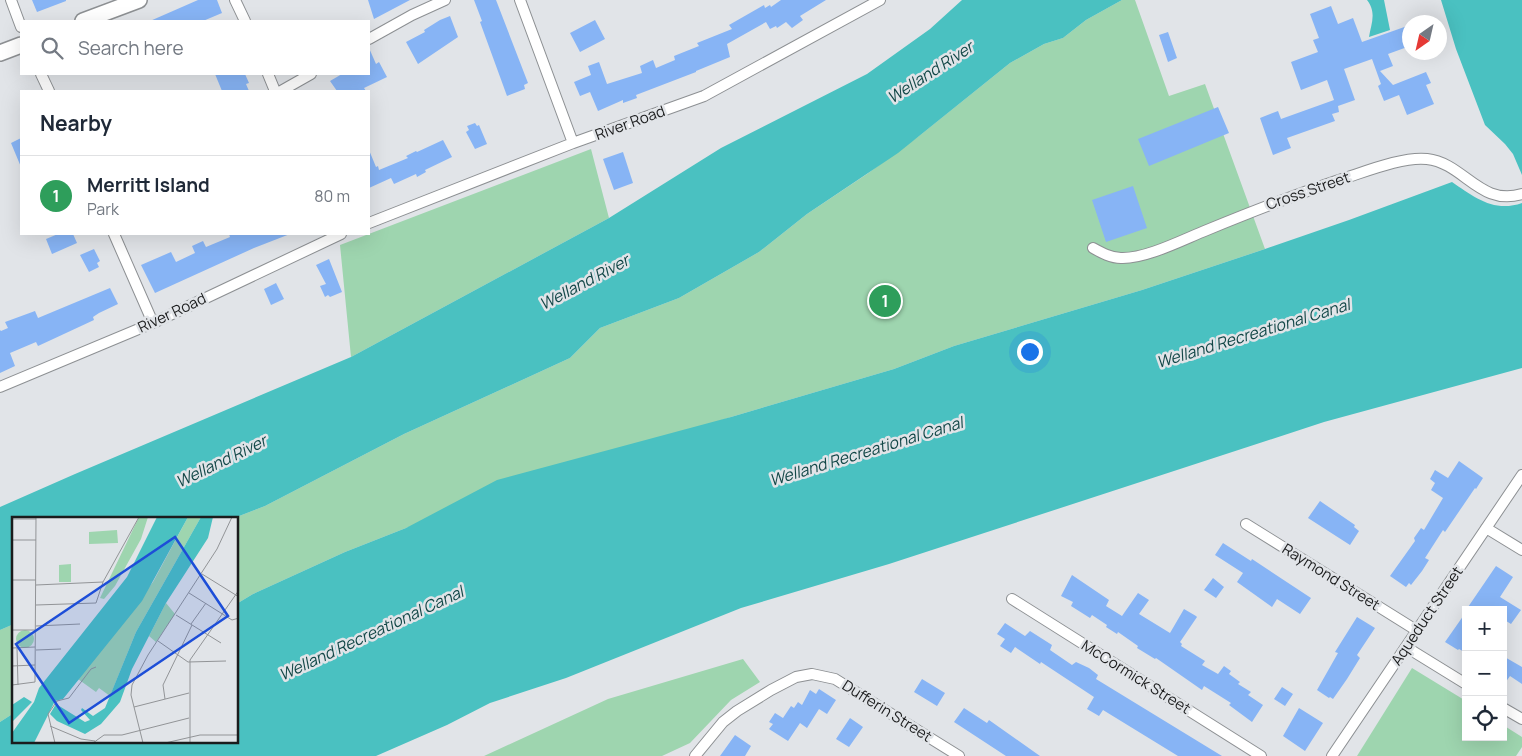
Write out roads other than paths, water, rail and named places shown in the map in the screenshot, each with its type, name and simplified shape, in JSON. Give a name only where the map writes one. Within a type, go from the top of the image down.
[{"type":"street","points":[[11,0],[20,24]]},
{"type":"street","points":[[87,20],[139,0]]},
{"type":"street","points":[[236,0],[245,20]]},
{"type":"street","points":[[370,38],[412,15],[445,0]]},
{"type":"street","points":[[520,0],[573,143]]},
{"type":"street","name":"River Road","points":[[370,223],[573,143],[704,96],[880,0]]},
{"type":"street","points":[[0,53],[20,45]]},
{"type":"street","points":[[42,75],[50,90]]},
{"type":"street","points":[[268,75],[275,90]]},
{"type":"street","points":[[283,90],[309,75]]},
{"type":"street","name":"Cross Street","points":[[1093,248],[1110,257],[1135,257],[1174,244],[1294,195],[1378,168],[1418,158],[1441,162],[1493,195],[1507,197],[1521,195]]},
{"type":"street","points":[[114,235],[153,322]]},
{"type":"street","name":"River Road","points":[[0,386],[153,322],[338,235]]},
{"type":"street","name":"Aqueduct Street","points":[[1332,756],[1522,475]]},
{"type":"street","name":"Raymond Street","points":[[1246,524],[1416,630]]},
{"type":"street","points":[[1486,528],[1522,550]]},
{"type":"street","name":"McCormick Street","points":[[1012,599],[1261,756]]},
{"type":"street","points":[[1406,647],[1462,682]]},
{"type":"street","name":"Dufferin Street","points":[[695,756],[723,722],[737,711],[796,677],[812,674],[835,679],[959,756]]},
{"type":"street","points":[[1507,710],[1522,719]]},
{"type":"water","name":"Welland River","points":[[962,0],[1122,0],[1086,20],[1063,38],[1044,44],[1010,63],[898,153],[807,214],[759,252],[679,298],[600,328],[570,358],[404,434],[265,506],[237,517],[12,517],[12,625],[0,630],[0,507],[351,357],[609,218],[721,148],[867,74],[930,29]]},
{"type":"water","points":[[1367,0],[1384,0],[1390,30],[1369,37],[1373,14]]},
{"type":"water","points":[[1441,0],[1522,0],[1522,175],[1513,154],[1485,125],[1456,49]]},
{"type":"water","name":"Welland Recreational Canal","points":[[1452,182],[1476,198],[1493,205],[1512,206],[1522,203],[1522,368],[1324,422],[889,564],[741,608],[566,678],[490,703],[447,725],[376,756],[0,756],[0,722],[12,714],[12,744],[239,744],[239,602],[253,594],[345,552],[406,528],[497,480],[731,417],[894,369],[954,346],[1142,290],[1349,220]]},
{"type":"place","name":"Merritt Island","points":[[885,301]]}]
